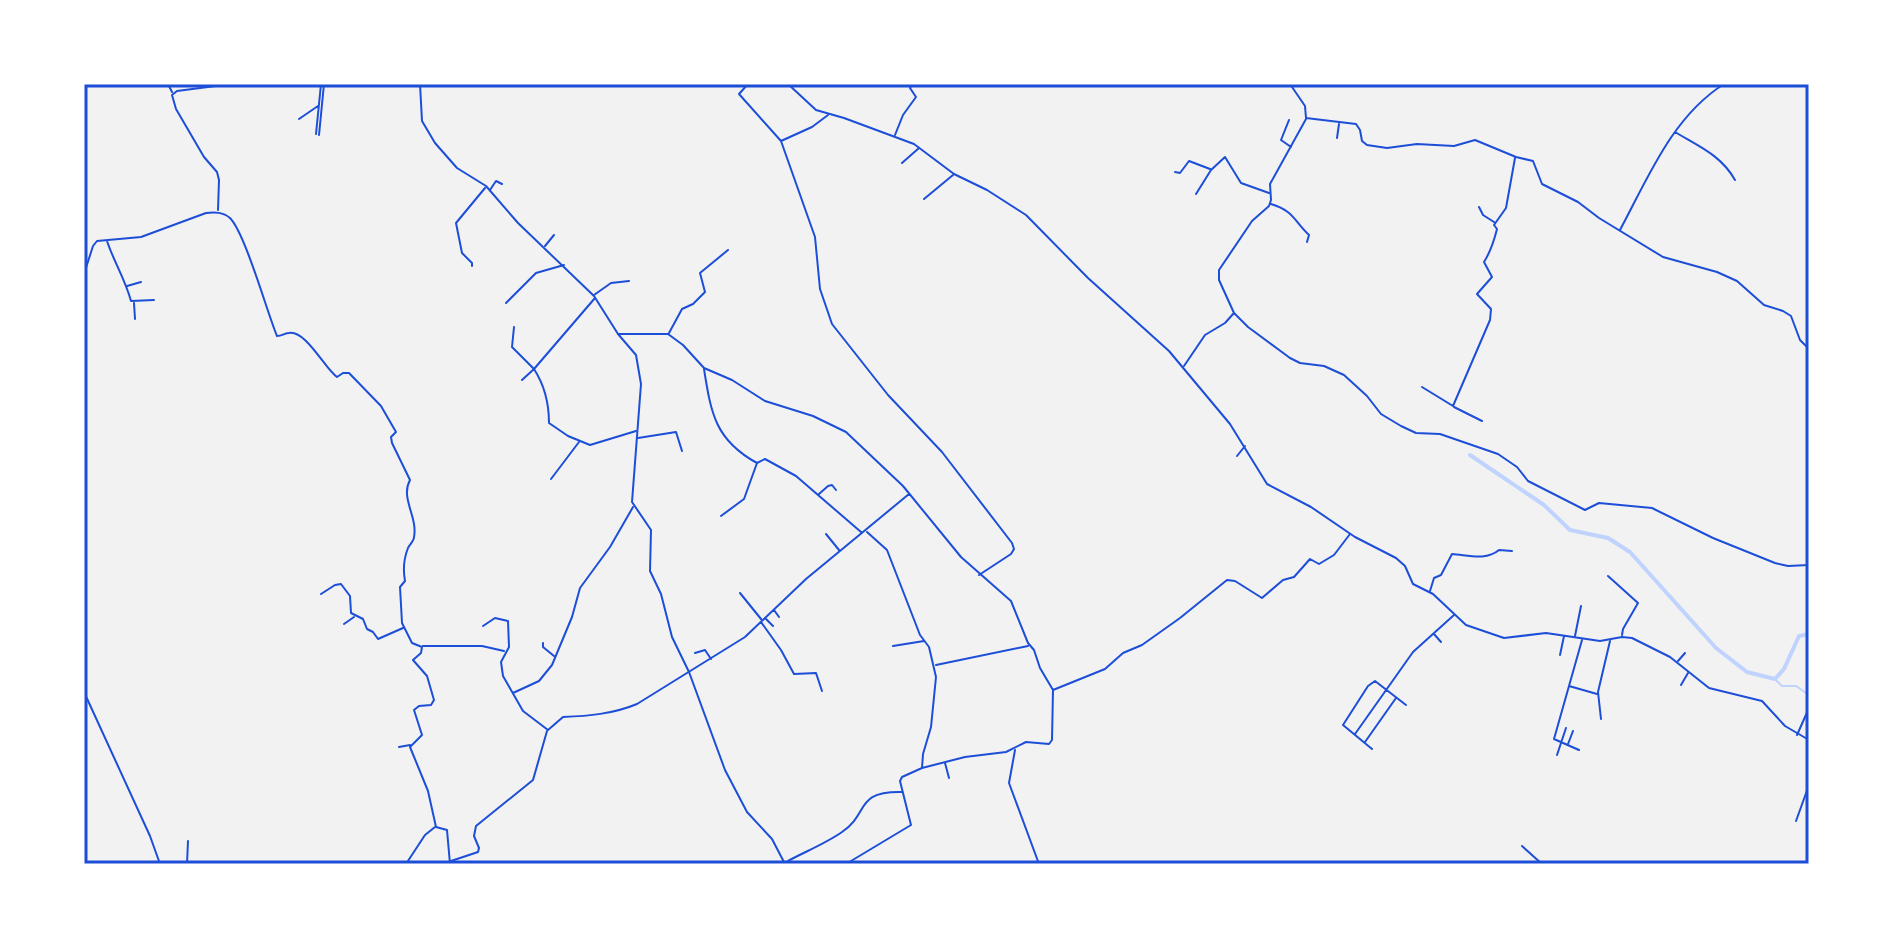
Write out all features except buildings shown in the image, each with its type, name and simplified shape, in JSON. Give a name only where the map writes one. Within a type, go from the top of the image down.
[{"type":"street","points":[[168,84],[176,109],[218,175],[218,212]]},
{"type":"street","points":[[172,93],[231,84]]},
{"type":"street","points":[[317,135],[322,84]]},
{"type":"street","points":[[420,84],[422,121],[427,132],[457,168],[486,186],[518,223],[595,297],[618,334],[633,351],[640,368],[634,506],[610,547],[580,588],[555,657],[539,681],[513,693]]},
{"type":"street","points":[[748,84],[739,94],[781,141],[815,237],[820,289],[829,317],[871,375],[931,440],[1012,543],[1014,549],[1011,554],[979,575]]},
{"type":"street","points":[[788,84],[809,105],[828,115],[920,147],[954,174],[987,190],[1026,215],[1183,367],[1245,446],[1270,486],[1401,561],[1413,584],[1429,593],[1471,628],[1499,637],[1546,633],[1600,641],[1622,637],[1634,639],[1677,662],[1719,692],[1762,701],[1785,726],[1809,740]]},
{"type":"street","points":[[894,136],[903,115],[916,97],[910,88],[912,84]]},
{"type":"street","points":[[1290,84],[1305,106],[1306,118],[1270,184],[1270,204],[1252,221],[1218,273],[1234,313],[1248,327],[1290,358],[1300,363],[1324,366],[1344,375],[1367,396],[1379,413],[1401,426],[1416,433],[1440,434],[1498,454],[1517,467],[1526,480],[1585,510],[1599,503],[1652,508],[1713,538],[1775,563],[1809,565]]},
{"type":"street","points":[[1620,230],[1674,131],[1700,102],[1724,84]]},
{"type":"street","points":[[299,119],[321,104]]},
{"type":"street","points":[[781,141],[812,127],[828,115]]},
{"type":"street","points":[[1306,118],[1358,125],[1363,142],[1373,147],[1454,146],[1475,140],[1535,162],[1542,184],[1578,202],[1663,257],[1722,274],[1741,285],[1766,307],[1787,313],[1794,321],[1800,340],[1809,349]]},
{"type":"street","points":[[1289,120],[1281,140],[1292,148]]},
{"type":"street","points":[[1337,138],[1340,123]]},
{"type":"street","points":[[1674,131],[1712,153],[1728,168],[1735,180]]},
{"type":"street","points":[[902,163],[920,147]]},
{"type":"street","points":[[1196,194],[1211,170],[1225,157],[1241,183],[1270,193]]},
{"type":"street","points":[[1453,406],[1490,320],[1491,309],[1477,294],[1493,276],[1484,264],[1497,229],[1495,222],[1506,208],[1516,157]]},
{"type":"street","points":[[1175,172],[1180,173],[1189,161],[1211,170]]},
{"type":"street","points":[[924,199],[954,174]]},
{"type":"street","points":[[490,190],[496,181],[502,184]]},
{"type":"street","points":[[472,266],[461,252],[456,223],[486,186]]},
{"type":"street","points":[[1270,204],[1284,208],[1301,223],[1309,235],[1307,242]]},
{"type":"street","points":[[1479,207],[1483,215],[1495,222]]},
{"type":"street","points":[[84,274],[94,243],[141,237],[206,213],[227,215],[239,232],[277,336],[290,332],[296,334],[318,354],[335,377],[349,373],[381,406],[394,427],[396,433],[391,437],[392,443],[410,481],[405,490],[414,523],[415,539],[408,549],[404,582],[399,589],[404,627],[412,643],[422,646],[482,646],[506,652]]},
{"type":"street","points":[[545,246],[554,235]]},
{"type":"street","points":[[106,240],[114,264],[134,302],[135,319]]},
{"type":"street","points":[[668,334],[680,310],[693,304],[705,292],[700,273],[728,250]]},
{"type":"street","points":[[506,303],[536,273],[564,265]]},
{"type":"street","points":[[522,380],[595,297],[611,283],[629,281]]},
{"type":"street","points":[[127,286],[141,282]]},
{"type":"street","points":[[134,302],[154,300]]},
{"type":"street","points":[[1183,367],[1205,335],[1225,323],[1234,313]]},
{"type":"street","points":[[514,327],[512,346],[534,369],[544,389],[550,425],[593,445],[636,431]]},
{"type":"street","points":[[618,334],[668,334],[704,368],[732,380],[765,401],[813,416],[842,430],[903,486],[956,552],[1011,601],[1029,646],[1034,650],[1053,690],[1055,708],[1051,742],[1045,745],[1026,742],[1006,752],[944,761],[901,778],[911,826],[846,864]]},
{"type":"street","points":[[704,368],[717,427],[730,443],[757,463]]},
{"type":"street","points":[[1422,387],[1482,421]]},
{"type":"street","points":[[637,438],[676,432],[682,451]]},
{"type":"street","points":[[551,479],[579,441]]},
{"type":"street","points":[[1237,456],[1245,446]]},
{"type":"street","points":[[757,463],[765,459],[783,467],[887,550],[935,665],[931,724],[922,768]]},
{"type":"street","points":[[721,516],[744,499],[757,463]]},
{"type":"street","points":[[818,494],[830,485],[836,490]]},
{"type":"street","points":[[436,827],[447,830],[450,863],[478,852],[474,836],[476,826],[530,784],[540,763],[548,730],[563,717],[580,718],[629,707],[711,659],[745,637],[773,609],[909,494]]},
{"type":"street","points":[[634,506],[650,528],[650,571],[710,734],[752,820],[772,839],[785,864],[843,832],[875,795],[903,792]]},
{"type":"street","points":[[826,534],[840,551]]},
{"type":"street","points":[[1053,690],[1105,669],[1123,653],[1142,645],[1180,618],[1228,579],[1262,598],[1283,580],[1294,577],[1310,559],[1319,564],[1333,556],[1350,534]]},
{"type":"street","points":[[1429,593],[1434,578],[1441,575],[1452,554],[1477,557],[1492,556],[1499,550],[1512,551]]},
{"type":"street","points":[[1608,576],[1638,603],[1623,629],[1622,637]]},
{"type":"street","points":[[321,594],[340,583],[349,594],[350,609],[355,617],[363,619],[367,629],[373,631],[378,639],[404,627]]},
{"type":"street","points":[[740,593],[762,619],[793,673],[815,673],[822,691]]},
{"type":"street","points":[[1575,637],[1581,606]]},
{"type":"street","points":[[773,609],[779,617]]},
{"type":"street","points":[[1355,734],[1413,652],[1455,614]]},
{"type":"street","points":[[344,624],[355,617]]},
{"type":"street","points":[[483,626],[495,618],[508,620],[509,647],[502,658],[502,671],[526,714],[548,730]]},
{"type":"street","points":[[762,619],[773,626]]},
{"type":"street","points":[[1433,632],[1441,642]]},
{"type":"street","points":[[1560,655],[1565,635]]},
{"type":"street","points":[[1579,750],[1554,739],[1582,638]]},
{"type":"street","points":[[1601,719],[1598,694],[1610,640]]},
{"type":"street","points":[[893,646],[924,641]]},
{"type":"street","points":[[543,643],[544,648],[555,657]]},
{"type":"street","points":[[399,747],[411,745],[422,735],[414,710],[434,701],[427,676],[413,660],[421,653],[422,646]]},
{"type":"street","points":[[935,665],[1029,646]]},
{"type":"street","points":[[695,653],[705,650],[711,659]]},
{"type":"street","points":[[1413,652],[1420,658]]},
{"type":"street","points":[[1677,662],[1685,653]]},
{"type":"street","points":[[1681,685],[1688,672]]},
{"type":"street","points":[[1372,749],[1343,724],[1368,686],[1374,680],[1406,705]]},
{"type":"street","points":[[1569,686],[1598,694]]},
{"type":"street","points":[[84,692],[145,824],[160,864]]},
{"type":"street","points":[[1365,743],[1396,697]]},
{"type":"street","points":[[1797,735],[1809,708]]},
{"type":"street","points":[[1557,755],[1566,728]]},
{"type":"street","points":[[1568,745],[1573,731]]},
{"type":"street","points":[[411,745],[428,791],[436,827]]},
{"type":"street","points":[[1015,749],[1009,783],[1038,863],[1031,864]]},
{"type":"street","points":[[944,761],[949,778]]},
{"type":"street","points":[[1796,821],[1809,785]]},
{"type":"street","points":[[406,864],[425,835],[436,827]]},
{"type":"street","points":[[187,864],[188,841]]},
{"type":"street","points":[[1522,846],[1542,864]]},
{"type":"waterway","points":[[1470,455],[1544,505],[1570,530],[1608,538],[1630,552],[1716,648],[1747,672],[1775,679],[1784,669],[1799,636],[1809,634]]},
{"type":"waterway","points":[[1775,679],[1782,686],[1796,686],[1809,695]]}]
